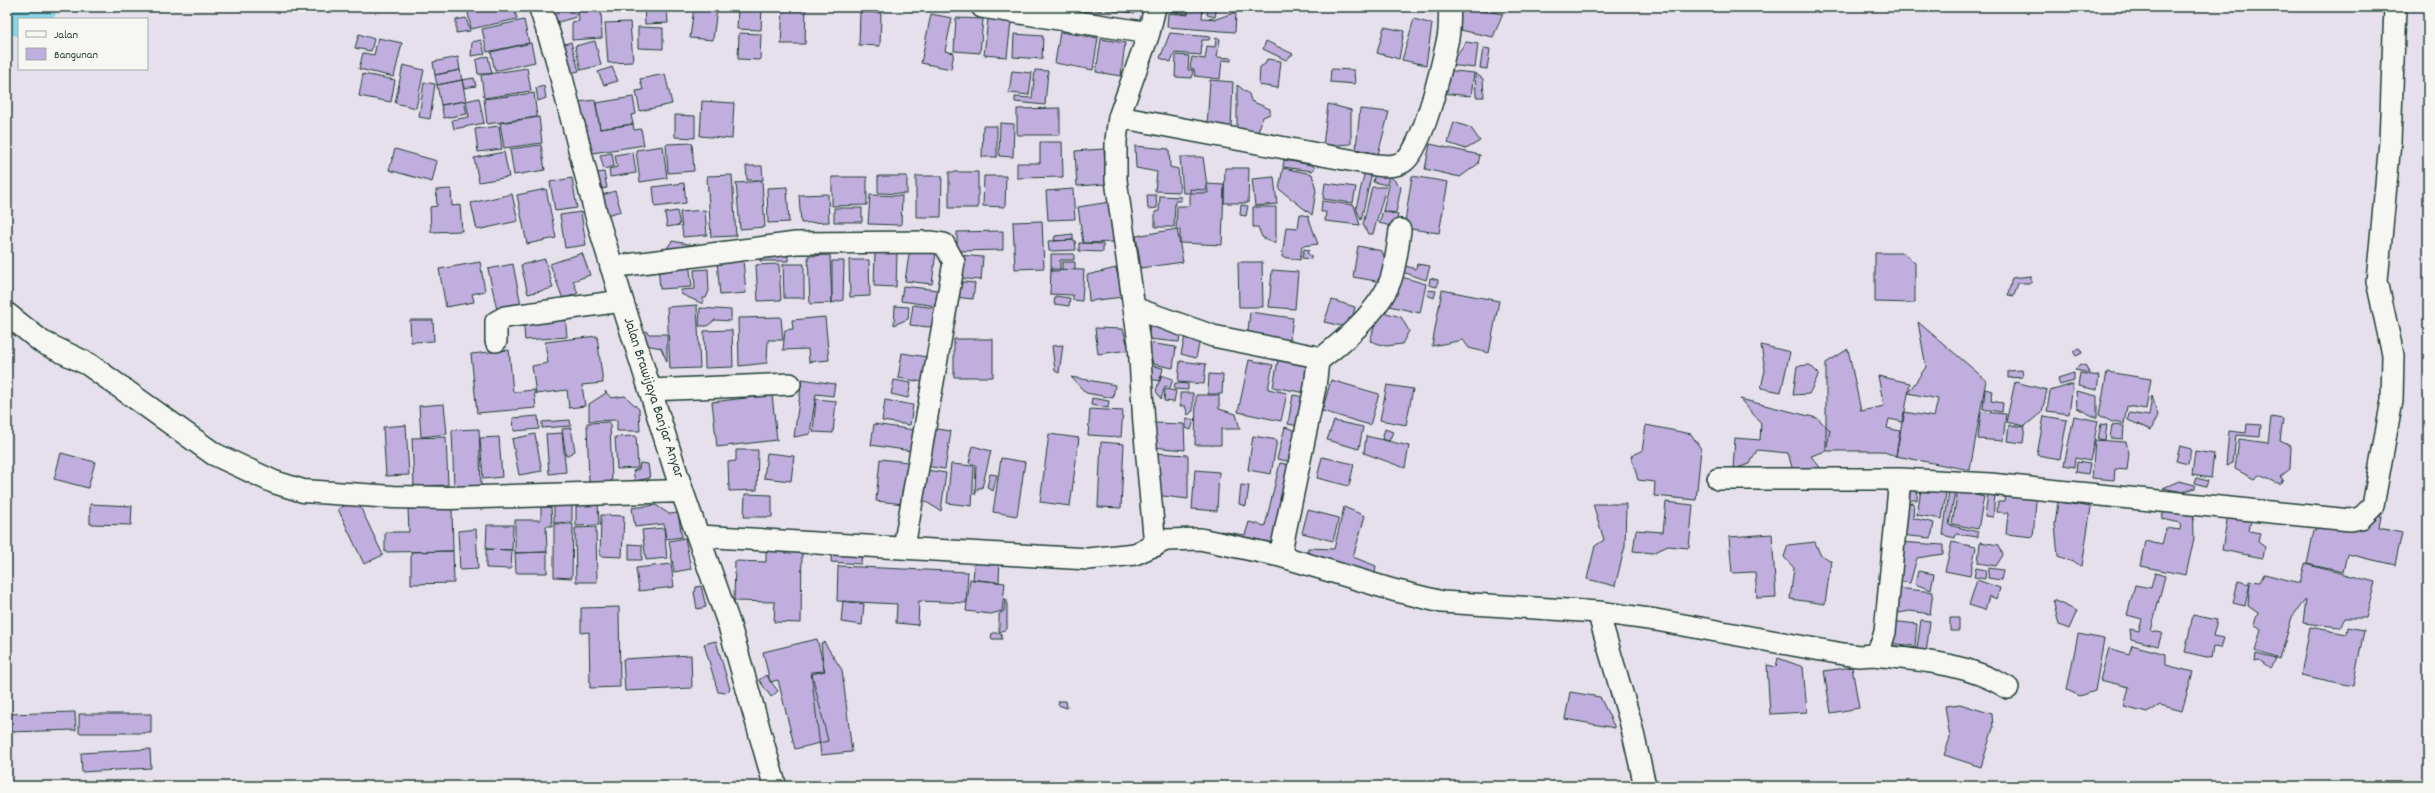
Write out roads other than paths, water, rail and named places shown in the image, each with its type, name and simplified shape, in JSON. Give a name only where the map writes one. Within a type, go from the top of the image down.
[{"type":"street","name":"Jalan Brawijaya Banjar Anyar","points":[[540,7],[556,56],[583,166],[611,267],[682,491],[729,624],[775,786]]},
{"type":"street","points":[[982,7],[1149,32]]},
{"type":"street","points":[[1155,7],[1149,32],[1119,117],[1116,140],[1116,180],[1139,343],[1144,424],[1156,546]]},
{"type":"street","points":[[1119,117],[1376,165],[1393,166],[1404,162],[1411,154],[1429,114],[1448,36],[1450,7]]},
{"type":"street","points":[[1718,479],[1900,479],[2036,489],[2350,520],[2361,518],[2368,513],[2373,506],[2380,475],[2392,400],[2393,356],[2377,281],[2390,142],[2396,7]]},
{"type":"street","points":[[1280,556],[1315,387],[1318,361],[1355,330],[1379,300],[1391,280],[1400,230]]},
{"type":"street","points":[[611,267],[796,243],[932,242],[944,244],[954,262],[904,547]]},
{"type":"street","points":[[496,341],[496,322],[505,317],[622,302]]},
{"type":"street","points":[[1134,308],[1213,336],[1313,356],[1318,361]]},
{"type":"street","points":[[7,314],[42,342],[88,364],[214,454],[274,482],[303,491],[386,497],[450,498],[682,491]]},
{"type":"street","points":[[650,390],[790,384]]},
{"type":"street","points":[[1872,655],[1881,645],[1885,632],[1900,479]]},
{"type":"street","points":[[699,536],[1088,559],[1135,554],[1156,546],[1166,540],[1200,539],[1280,556],[1393,590],[1442,602],[1598,612],[1656,620],[1843,654],[1859,656],[1872,655],[1920,660],[1991,678],[2008,688]]},
{"type":"street","points":[[1598,612],[1630,720],[1645,786]]},
{"type":"waterway","points":[[21,18],[40,7]]}]
